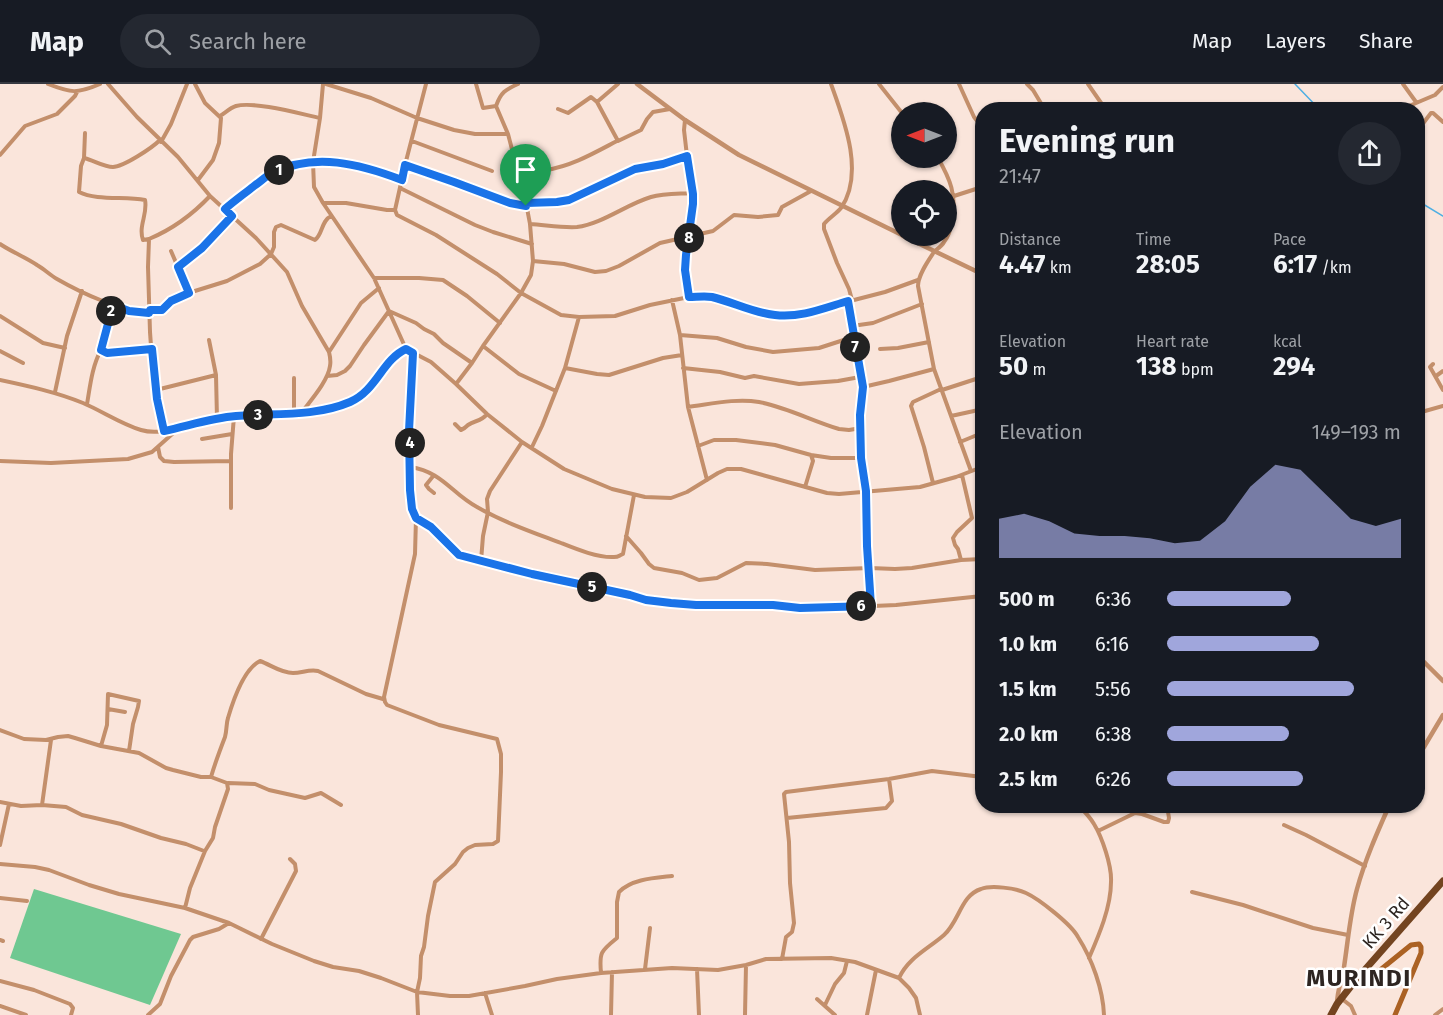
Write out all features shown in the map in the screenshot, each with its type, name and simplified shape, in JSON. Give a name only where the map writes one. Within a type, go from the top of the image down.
[{"type":"highway","name":"KK 3 Rd","points":[[1331,1015],[1355,981],[1443,881]]},
{"type":"main road","points":[[1355,981],[1367,979],[1411,945],[1419,944],[1421,953],[1395,1015]]},
{"type":"street","points":[[48,84],[77,92],[100,84]]},
{"type":"street","points":[[108,84],[160,141],[178,157],[210,196],[271,254],[286,272],[301,304],[329,352],[330,366],[327,376],[302,413]]},
{"type":"street","points":[[84,158],[113,167],[147,151],[160,141],[171,124],[187,84]]},
{"type":"street","points":[[195,84],[210,109],[220,116],[221,124],[219,143],[213,160],[198,180]]},
{"type":"street","points":[[508,134],[462,132],[417,118],[370,98],[324,84],[313,162],[314,187],[374,278],[406,349],[431,362],[487,414],[522,441],[564,469],[612,489],[645,497],[670,498],[687,492],[727,469],[741,469],[831,494],[839,494],[920,487],[975,469]]},
{"type":"street","points":[[426,84],[395,210],[397,215],[436,235],[497,274],[521,293],[558,314],[579,317],[615,316],[672,300],[711,297],[773,315],[801,316],[918,280]]},
{"type":"street","points":[[476,84],[483,108],[496,106]]},
{"type":"street","points":[[456,384],[521,293],[531,275],[533,261],[530,224],[508,134],[496,106],[503,92],[518,84]]},
{"type":"street","points":[[597,102],[618,84]]},
{"type":"street","points":[[637,84],[685,120],[739,155],[891,230]]},
{"type":"street","points":[[831,84],[850,148],[852,173],[843,206],[824,224],[824,229],[849,289],[852,326],[863,387],[860,407],[861,458],[866,491],[871,606]]},
{"type":"street","points":[[879,84],[893,102]]},
{"type":"street","points":[[959,84],[975,118]]},
{"type":"street","points":[[1027,84],[1040,102]]},
{"type":"street","points":[[1088,84],[1100,102]]},
{"type":"street","points":[[1403,84],[1417,102],[1435,95],[1443,87]]},
{"type":"street","points":[[0,155],[25,126],[57,114],[77,92]]},
{"type":"street","points":[[558,109],[568,113],[591,97],[597,102],[618,141]]},
{"type":"street","points":[[220,116],[237,106],[252,106],[320,118]]},
{"type":"street","points":[[518,172],[543,171],[579,161],[641,130],[653,112],[670,109]]},
{"type":"street","points":[[1425,121],[1433,113],[1443,122]]},
{"type":"street","points":[[685,120],[684,130],[693,194],[685,270],[689,297]]},
{"type":"street","points":[[85,133],[80,192],[93,196],[145,200],[141,233],[143,240],[167,231],[195,212],[210,196]]},
{"type":"street","points":[[412,141],[492,171]]},
{"type":"street","points":[[405,165],[510,203],[526,205],[569,200],[635,169],[663,164],[687,156]]},
{"type":"street","points":[[225,209],[271,173],[317,161],[364,167],[402,180]]},
{"type":"street","points":[[400,189],[475,225],[532,244]]},
{"type":"street","points":[[957,195],[975,189]]},
{"type":"street","points":[[533,261],[564,264],[600,272],[619,266],[660,243],[713,231],[734,215],[758,217],[778,215],[782,207],[811,191]]},
{"type":"street","points":[[530,224],[578,227],[651,197],[693,194]]},
{"type":"street","points":[[323,203],[346,203],[395,210]]},
{"type":"street","points":[[178,267],[202,248],[232,216]]},
{"type":"street","points":[[0,244],[38,265],[55,278],[82,291],[129,311],[150,312],[162,310],[171,301],[238,276],[260,264],[271,254],[276,227],[281,225],[318,240],[325,220],[331,216]]},
{"type":"street","points":[[149,239],[152,349],[156,390],[164,431]]},
{"type":"street","points":[[923,246],[975,271]]},
{"type":"street","points":[[941,246],[918,280],[918,286],[934,369],[970,471]]},
{"type":"street","points":[[171,251],[189,293]]},
{"type":"street","points":[[374,278],[443,280],[500,323]]},
{"type":"street","points":[[329,352],[361,303],[379,288]]},
{"type":"street","points":[[55,392],[82,291]]},
{"type":"street","points":[[672,300],[680,335],[688,407],[707,480]]},
{"type":"street","points":[[852,326],[873,323],[922,304]]},
{"type":"street","points":[[87,404],[93,373],[113,305]]},
{"type":"street","points":[[327,376],[337,375],[350,366],[389,311]]},
{"type":"street","points":[[389,311],[434,334],[472,363]]},
{"type":"street","points":[[0,316],[43,343],[65,348]]},
{"type":"street","points":[[532,447],[565,368],[579,317]]},
{"type":"street","points":[[680,335],[717,338],[773,352],[819,348],[854,337]]},
{"type":"street","points":[[209,340],[216,375],[217,419]]},
{"type":"street","points":[[880,349],[929,342]]},
{"type":"street","points":[[483,346],[519,374],[556,391]]},
{"type":"street","points":[[101,350],[107,353],[152,349]]},
{"type":"street","points":[[0,380],[55,392],[87,404],[142,430],[164,431],[196,422],[234,416],[302,413],[339,406],[362,395],[391,360],[406,349]]},
{"type":"street","points":[[0,351],[23,363]]},
{"type":"street","points":[[413,353],[409,431],[410,490],[412,509],[416,518],[415,554],[384,697],[385,702],[387,705],[439,725],[497,739],[501,754],[498,841],[468,848],[432,888],[417,992],[418,1015]]},
{"type":"street","points":[[565,368],[597,375],[609,375],[663,358],[682,355]]},
{"type":"street","points":[[1433,364],[1430,367],[1443,390]]},
{"type":"street","points":[[683,368],[720,372],[745,378],[754,375],[799,384],[860,377]]},
{"type":"street","points":[[863,387],[934,369]]},
{"type":"street","points":[[1436,376],[1443,371]]},
{"type":"street","points":[[156,390],[216,375]]},
{"type":"street","points":[[294,378],[294,413]]},
{"type":"street","points":[[933,484],[911,406],[912,402],[975,379]]},
{"type":"street","points":[[688,407],[720,402],[757,401],[839,429],[861,428]]},
{"type":"street","points":[[1425,411],[1443,406]]},
{"type":"street","points":[[951,416],[975,411]]},
{"type":"street","points":[[455,424],[463,430],[468,425],[483,419],[487,414]]},
{"type":"street","points":[[231,508],[234,416]]},
{"type":"street","points":[[0,461],[51,463],[128,459],[152,452],[180,428]]},
{"type":"street","points":[[202,439],[232,434]]},
{"type":"street","points":[[960,442],[975,436]]},
{"type":"street","points":[[698,446],[714,440],[736,440],[775,445],[831,458],[861,458]]},
{"type":"street","points":[[481,561],[488,512],[487,499],[522,441]]},
{"type":"street","points":[[158,447],[160,457],[174,462],[231,461]]},
{"type":"street","points":[[805,487],[813,461],[812,455]]},
{"type":"street","points":[[410,467],[434,475],[474,506],[525,529],[578,550],[612,557],[623,554],[634,495]]},
{"type":"street","points":[[434,475],[426,485],[434,493]]},
{"type":"street","points":[[961,560],[953,538],[972,518],[962,475]]},
{"type":"street","points":[[416,518],[431,527],[459,555],[646,600],[696,605],[773,605],[800,608],[896,605],[975,597]]},
{"type":"street","points":[[626,536],[654,568],[682,573],[699,580],[717,578],[746,563],[815,570],[905,569],[975,559]]},
{"type":"street","points":[[211,777],[226,734],[227,718],[241,682],[257,662],[264,662],[289,673],[318,671],[382,699]]},
{"type":"street","points":[[1425,663],[1443,681]]},
{"type":"street","points":[[101,746],[106,730],[108,694],[139,701],[129,751]]},
{"type":"street","points":[[108,709],[125,712]]},
{"type":"street","points":[[1425,745],[1443,715]]},
{"type":"street","points":[[0,730],[24,739],[51,740],[68,736],[101,746],[138,753],[166,768],[201,777],[211,777],[227,783],[255,784],[269,790],[305,798],[321,793],[341,805]]},
{"type":"street","points":[[42,805],[51,740]]},
{"type":"street","points":[[782,958],[786,937],[794,929],[789,883],[790,851],[784,794],[786,792],[932,771],[975,776]]},
{"type":"street","points":[[787,818],[886,808],[892,801],[889,779]]},
{"type":"street","points":[[185,908],[190,888],[205,851],[213,838],[228,789],[227,783]]},
{"type":"street","points":[[0,802],[21,806],[66,807],[82,815],[121,824],[205,851]]},
{"type":"street","points":[[0,845],[9,804]]},
{"type":"street","points":[[1086,813],[1098,831],[1112,877],[1104,916],[1089,958]]},
{"type":"street","points":[[1098,831],[1135,813],[1168,822],[1169,813]]},
{"type":"street","points":[[1355,1015],[1351,1006],[1340,1001],[1337,995],[1357,890],[1386,813]]},
{"type":"street","points":[[1284,825],[1365,866]]},
{"type":"street","points":[[261,939],[296,871],[295,864],[290,859]]},
{"type":"street","points":[[0,864],[49,870],[120,894],[185,908],[229,923],[314,961],[370,974],[417,992],[468,996],[601,973],[645,969],[718,970],[766,959],[831,958],[898,978],[916,998],[920,1015]]},
{"type":"street","points":[[601,973],[600,956],[616,938],[616,902],[619,892],[628,885],[672,876]]},
{"type":"street","points":[[898,978],[907,964],[946,933],[970,895],[985,888],[1014,890],[1026,893],[1068,925],[1077,935],[1089,958],[1098,984],[1104,1015]]},
{"type":"street","points":[[1192,892],[1244,905],[1313,928],[1348,935]]},
{"type":"street","points":[[0,898],[27,901]]},
{"type":"street","points":[[148,1015],[160,1004],[171,976],[190,940],[229,923]]},
{"type":"street","points":[[645,969],[650,928]]},
{"type":"street","points":[[825,1005],[835,984],[844,974],[847,961]]},
{"type":"street","points":[[745,1015],[746,965]]},
{"type":"street","points":[[697,969],[699,1015]]},
{"type":"street","points":[[867,1015],[876,970]]},
{"type":"street","points":[[611,1015],[612,972]]},
{"type":"street","points":[[0,981],[34,990],[70,1004],[73,1008],[71,1015]]},
{"type":"street","points":[[485,993],[492,1015]]},
{"type":"street","points":[[817,999],[835,1015]]},
{"type":"street","points":[[0,1006],[26,1015]]},
{"type":"street","points":[[1435,1015],[1443,1009]]},
{"type":"green space","points":[[34,889],[181,934],[150,1005],[10,958]]},
{"type":"waterway","points":[[1295,84],[1312,102]]},
{"type":"waterway","points":[[1425,205],[1443,216]]},
{"type":"district","name":"MURINDI","points":[[1359,978]]},
{"type":"route","points":[[687,156],[693,194],[685,270],[689,297],[711,297],[751,310],[783,316],[801,316],[848,301],[863,387],[860,407],[861,458],[866,491],[871,606],[800,608],[773,605],[696,605],[646,600],[459,555],[431,527],[416,518],[412,509],[409,431],[413,353],[406,349],[391,360],[362,395],[339,406],[302,413],[234,416],[196,422],[164,431],[153,374],[152,349],[107,353],[101,350],[113,305],[129,311],[149,313],[150,310],[162,310],[171,301],[189,293],[178,267],[202,248],[232,216],[225,209],[271,173],[288,167],[317,161],[338,162],[364,167],[402,180],[405,165],[515,205],[526,206],[526,203],[569,200],[635,169],[663,164],[687,156]]}]
